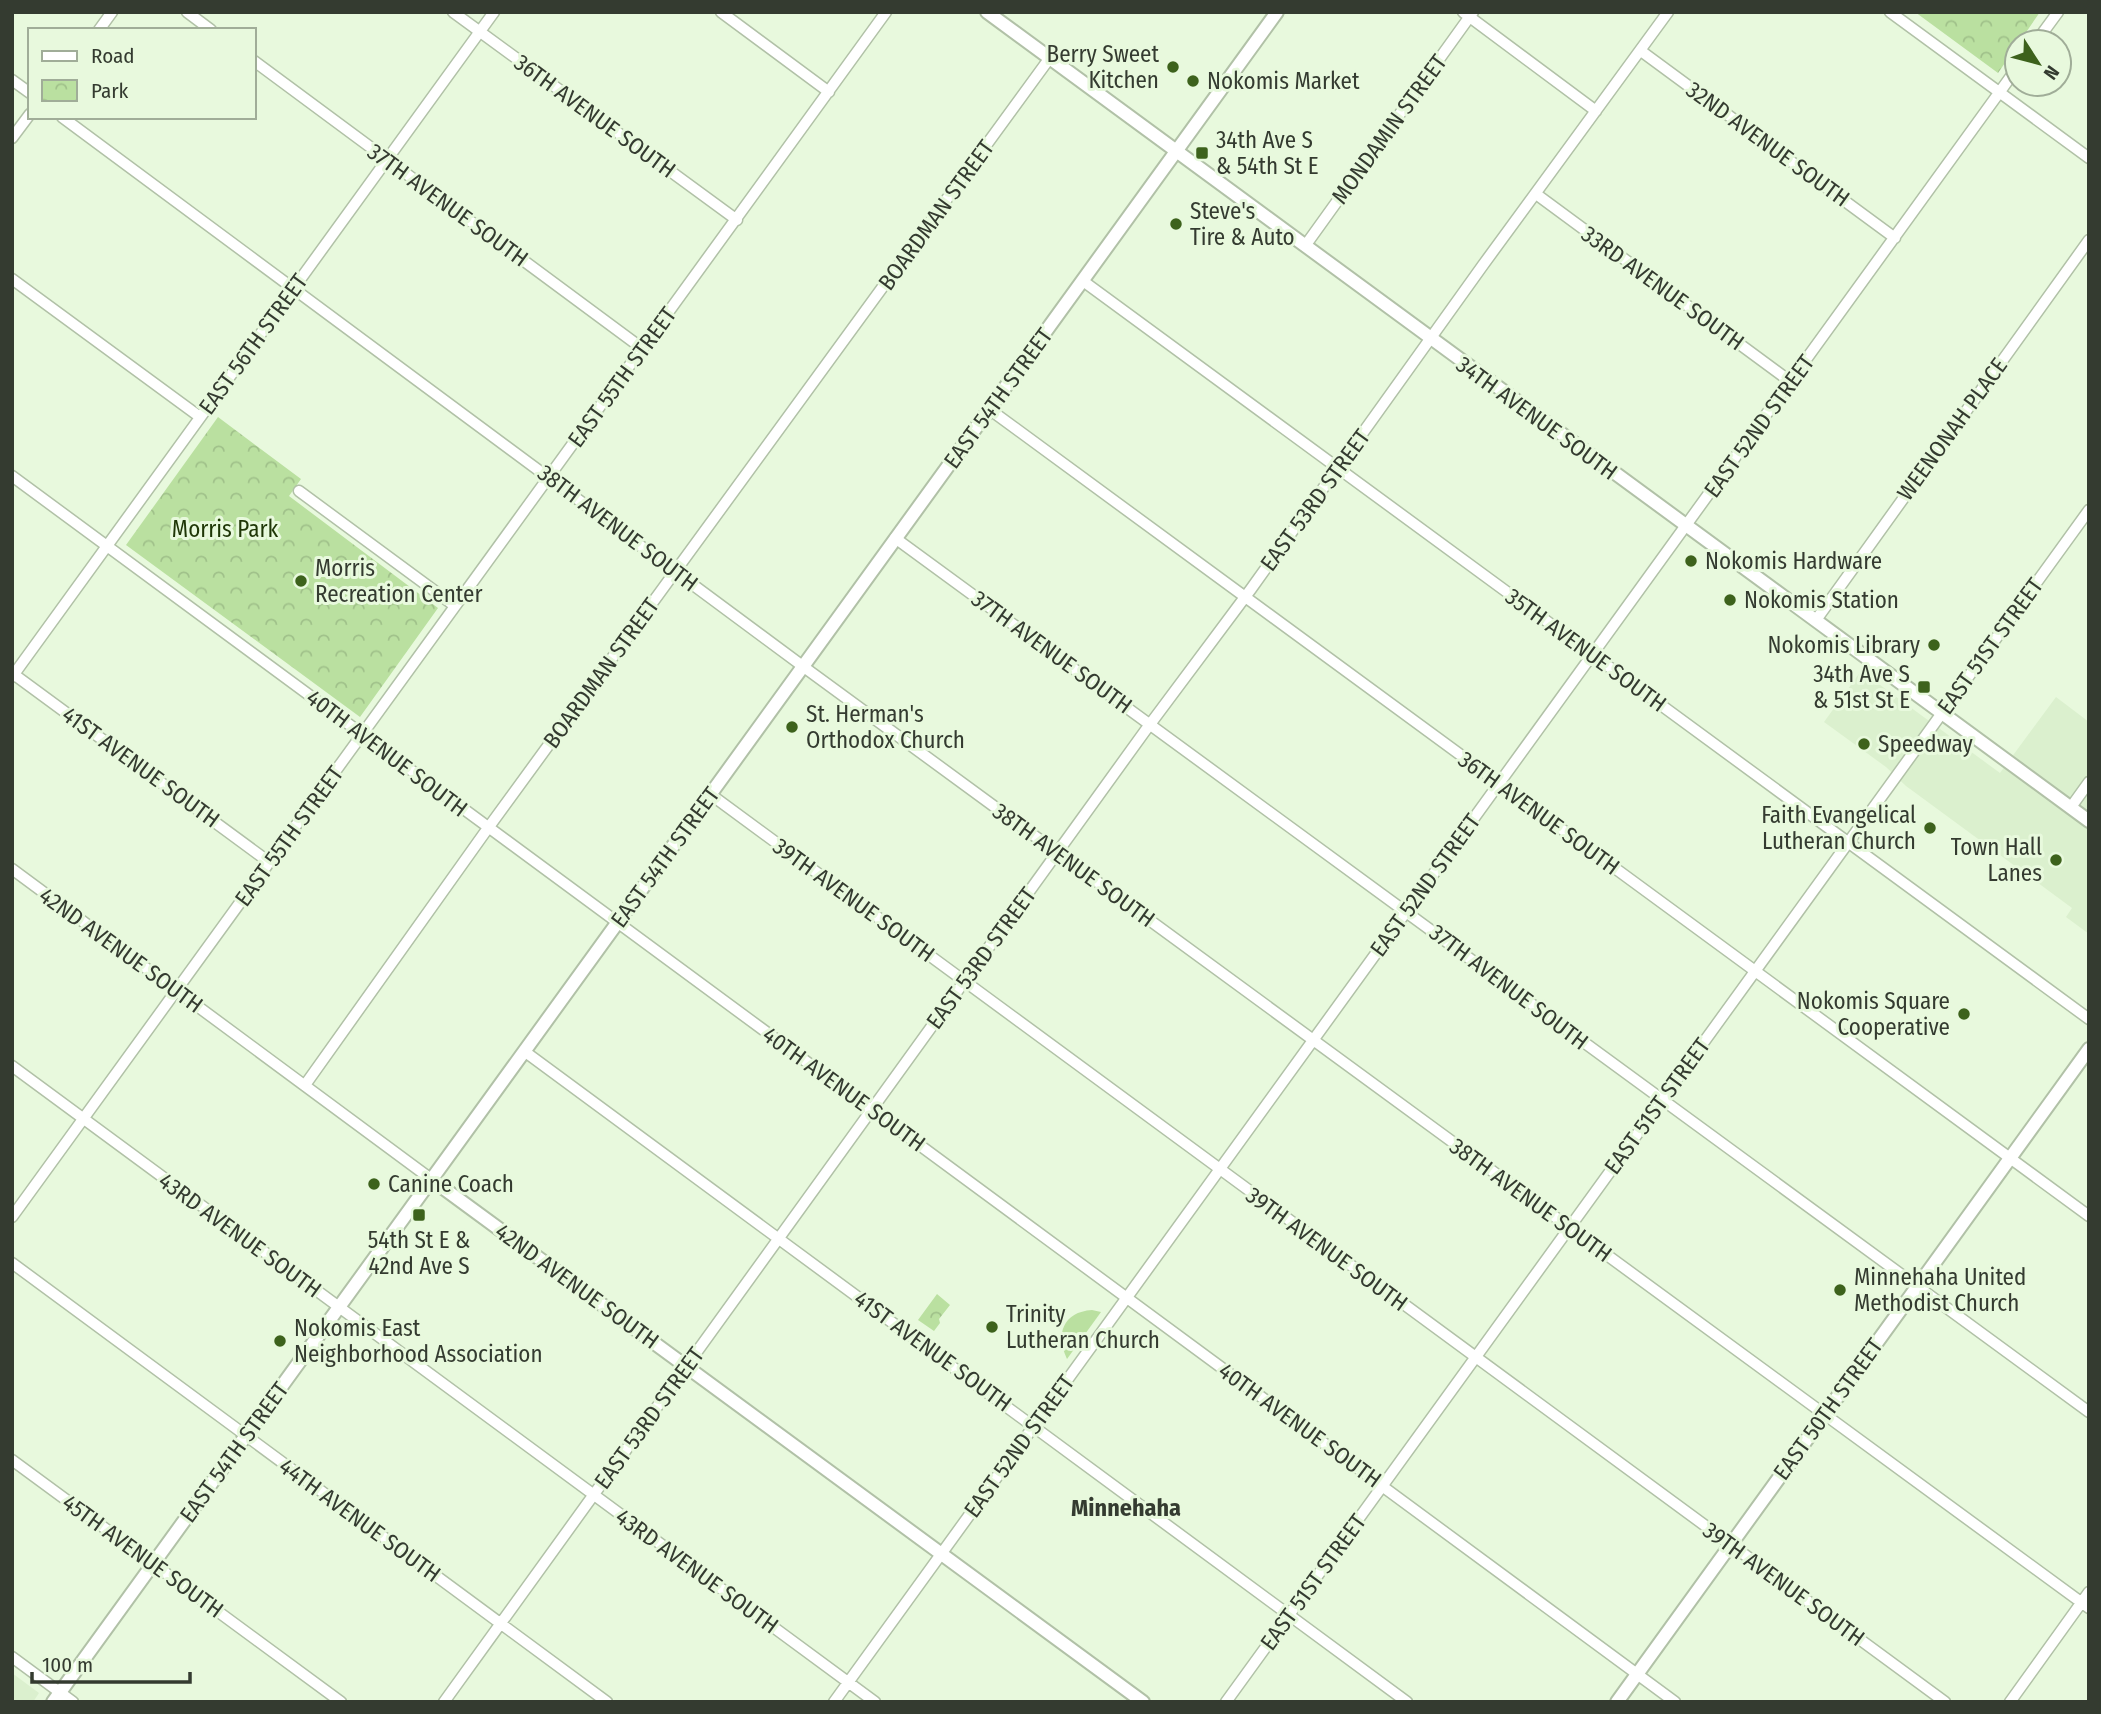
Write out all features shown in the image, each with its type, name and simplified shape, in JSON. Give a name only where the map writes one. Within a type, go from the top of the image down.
[{"type":"street","points":[[100,28],[112,12]]},
{"type":"street","points":[[187,12],[208,28]]},
{"type":"street","name":"36TH AVENUE SOUTH","points":[[453,12],[737,220]]},
{"type":"street","name":"EAST 56TH STREET","points":[[13,675],[494,12]]},
{"type":"street","points":[[720,12],[829,92]]},
{"type":"street","name":"EAST 55TH STREET","points":[[12,1217],[886,12]]},
{"type":"street","name":"34TH AVENUE SOUTH","points":[[987,12],[2089,821]]},
{"type":"street","name":"EAST 54TH STREET","points":[[56,1697],[1278,12]]},
{"type":"street","name":"EAST 53RD STREET","points":[[444,1702],[1057,852],[1668,12]]},
{"type":"street","points":[[1890,12],[2089,158]]},
{"type":"street","points":[[2046,28],[2058,12]]},
{"type":"street","points":[[1469,14],[1596,111]]},
{"type":"street","name":"MONDAMIN STREET","points":[[1305,246],[1469,14]]},
{"type":"street","name":"32ND AVENUE SOUTH","points":[[1641,51],[1895,238]]},
{"type":"street","name":"BOARDMAN STREET","points":[[305,1085],[675,571],[1049,59]]},
{"type":"street","name":"37TH AVENUE SOUTH","points":[[256,62],[643,349]]},
{"type":"street","points":[[12,80],[28,92]]},
{"type":"street","name":"EAST 52ND STREET","points":[[834,1702],[2003,87]]},
{"type":"street","points":[[12,138],[28,117]]},
{"type":"street","name":"38TH AVENUE SOUTH","points":[[65,119],[803,666],[2085,1605]]},
{"type":"street","name":"33RD AVENUE SOUTH","points":[[1536,194],[1791,382]]},
{"type":"street","name":"WEENONAH PLACE","points":[[1816,620],[2089,240]]},
{"type":"street","points":[[12,279],[200,417]]},
{"type":"street","name":"35TH AVENUE SOUTH","points":[[1083,281],[2089,1019]]},
{"type":"street","name":"36TH AVENUE SOUTH","points":[[989,410],[2089,1216]]},
{"type":"street","name":"40TH AVENUE SOUTH","points":[[12,476],[1675,1702]]},
{"type":"street","points":[[299,491],[455,606]]},
{"type":"street","name":"EAST 51ST STREET","points":[[1226,1702],[2089,510]]},
{"type":"street","name":"37TH AVENUE SOUTH","points":[[895,538],[2089,1412]]},
{"type":"street","name":"41ST AVENUE SOUTH","points":[[13,675],[269,862]]},
{"type":"street","points":[[2071,807],[2089,782]]},
{"type":"street","name":"39TH AVENUE SOUTH","points":[[710,794],[1936,1698],[1945,1702]]},
{"type":"street","name":"42ND AVENUE SOUTH","points":[[12,869],[1143,1702]]},
{"type":"street","name":"EAST 50TH STREET","points":[[1617,1702],[2089,1049]]},
{"type":"street","name":"41ST AVENUE SOUTH","points":[[524,1051],[1407,1702]]},
{"type":"street","name":"43RD AVENUE SOUTH","points":[[12,1066],[874,1702]]},
{"type":"street","name":"44TH AVENUE SOUTH","points":[[12,1263],[607,1702]]},
{"type":"street","name":"45TH AVENUE SOUTH","points":[[12,1460],[341,1702]]},
{"type":"street","points":[[2010,1702],[2085,1605],[2089,1592]]},
{"type":"street","points":[[12,1657],[56,1697],[73,1702]]},
{"type":"shaded area","points":[[1861,671],[2000,773],[2056,697],[2089,722],[2089,934],[2066,917],[2072,908],[1824,722]]},
{"type":"shaded area","points":[[12,1673],[39,1693],[33,1702],[12,1702]]},
{"type":"green space","points":[[1915,12],[2040,12],[2029,28],[2003,28],[2003,66],[1998,73]]},
{"type":"green space","name":"Morris Park","points":[[218,417],[301,479],[289,496],[438,608],[360,717],[126,545]]},
{"type":"green space","points":[[937,1294],[950,1305],[934,1331],[918,1320]]},
{"type":"green space","points":[[1092,1310],[1101,1312],[1067,1359],[1062,1341],[1064,1326],[1074,1315]]},
{"type":"place","name":"Berry Sweet Kitchen","points":[[1173,67]]},
{"type":"place","name":"Nokomis Market","points":[[1193,81]]},
{"type":"place","name":"34th Ave S & 54th St E","points":[[1202,153]]},
{"type":"place","name":"Steve's Tire & Auto","points":[[1176,224]]},
{"type":"place","name":"Nokomis Hardware","points":[[1691,561]]},
{"type":"place","name":"Morris Recreation Center","points":[[301,581]]},
{"type":"place","name":"Nokomis Station","points":[[1730,600]]},
{"type":"place","name":"Nokomis Library","points":[[1934,645]]},
{"type":"place","name":"34th Ave S & 51st St E","points":[[1924,687]]},
{"type":"place","name":"St. Herman's Orthodox Church","points":[[792,727]]},
{"type":"place","name":"Speedway","points":[[1864,744]]},
{"type":"place","name":"Faith Evangelical Lutheran Church","points":[[1930,828]]},
{"type":"place","name":"Town Hall Lanes","points":[[2056,860]]},
{"type":"place","name":"Nokomis Square Cooperative","points":[[1964,1014]]},
{"type":"place","name":"Canine Coach","points":[[374,1184]]},
{"type":"place","name":"54th St E & 42nd Ave S","points":[[419,1215]]},
{"type":"place","name":"Minnehaha United Methodist Church","points":[[1840,1290]]},
{"type":"place","name":"Trinity Lutheran Church","points":[[992,1327]]},
{"type":"place","name":"Nokomis East Neighborhood Association","points":[[280,1341]]},
{"type":"district","name":"Minnehaha","points":[[1126,1508]]}]
